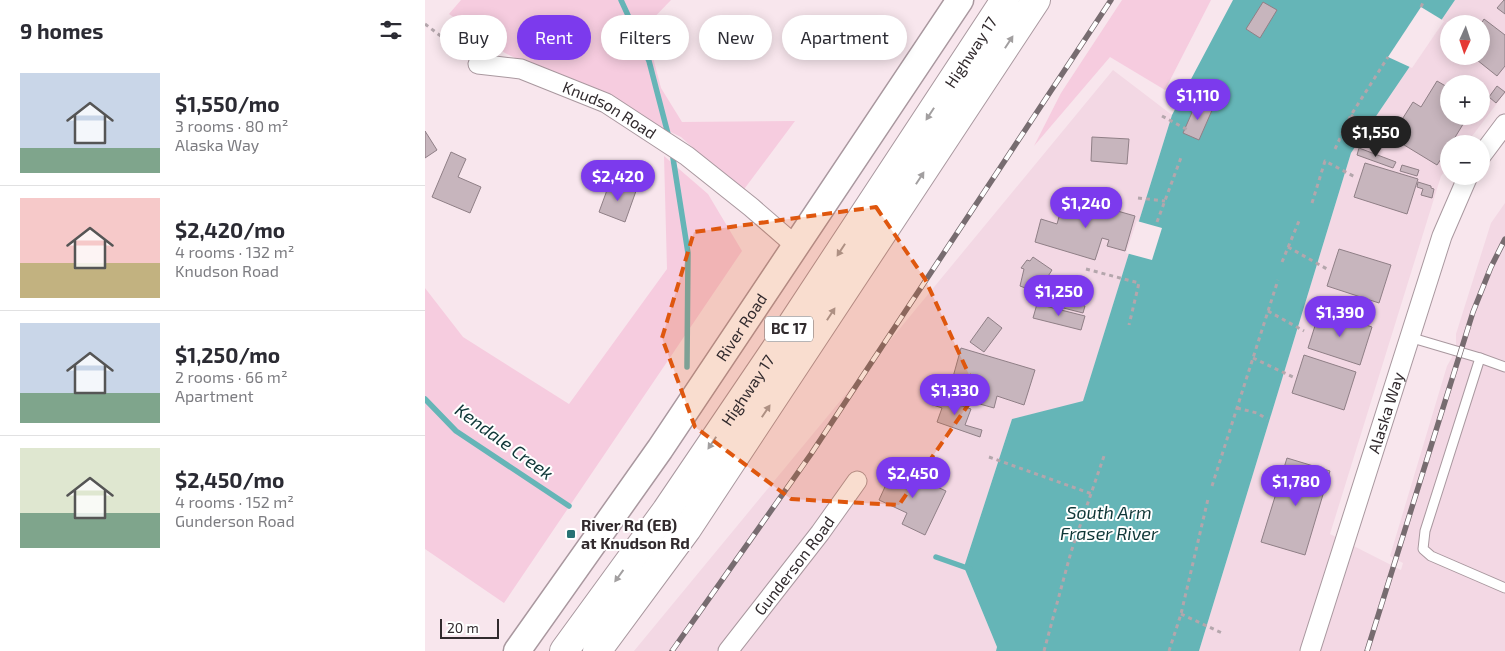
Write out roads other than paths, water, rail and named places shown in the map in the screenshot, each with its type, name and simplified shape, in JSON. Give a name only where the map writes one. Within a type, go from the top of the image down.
[{"type":"highway","name":"Highway 17","points":[[564,651],[666,511],[775,350],[1005,0]]},
{"type":"highway","name":"Highway 17","points":[[597,651],[687,529],[1036,0]]},
{"type":"street","name":"River Road","points":[[517,651],[660,449],[960,0]]},
{"type":"street","name":"Knudson Road","points":[[476,60],[521,69],[607,103],[687,156],[797,246]]},
{"type":"street","points":[[1490,144],[1505,124]]},
{"type":"street","name":"Alaska Way","points":[[1309,651],[1441,236],[1464,185]]},
{"type":"street","name":"Gunderson Road","points":[[728,651],[820,534],[857,481]]},
{"type":"lane","points":[[1409,338],[1505,367]]},
{"type":"lane","points":[[1480,358],[1425,531],[1423,550],[1431,556],[1505,588]]},
{"type":"water","name":"South Arm Fraser River","points":[[1233,0],[1455,0],[1445,15],[1440,15],[1440,22],[1351,153],[1199,651],[996,651],[997,647],[964,567],[1012,419],[1083,401],[1172,115]]},
{"type":"waterway","points":[[621,0],[649,61],[668,134]]},
{"type":"waterway","points":[[673,158],[688,253],[687,367]]},
{"type":"waterway","name":"Kendale Creek","points":[[425,399],[456,431],[569,506]]},
{"type":"waterway","points":[[936,557],[970,569]]},
{"type":"railway","points":[[672,651],[811,454],[1111,0]]},
{"type":"railway","points":[[1367,651],[1473,312],[1491,267],[1505,239]]},
{"type":"place","name":"River Rd (EB) at Knudson Rd","points":[[571,534]]}]
